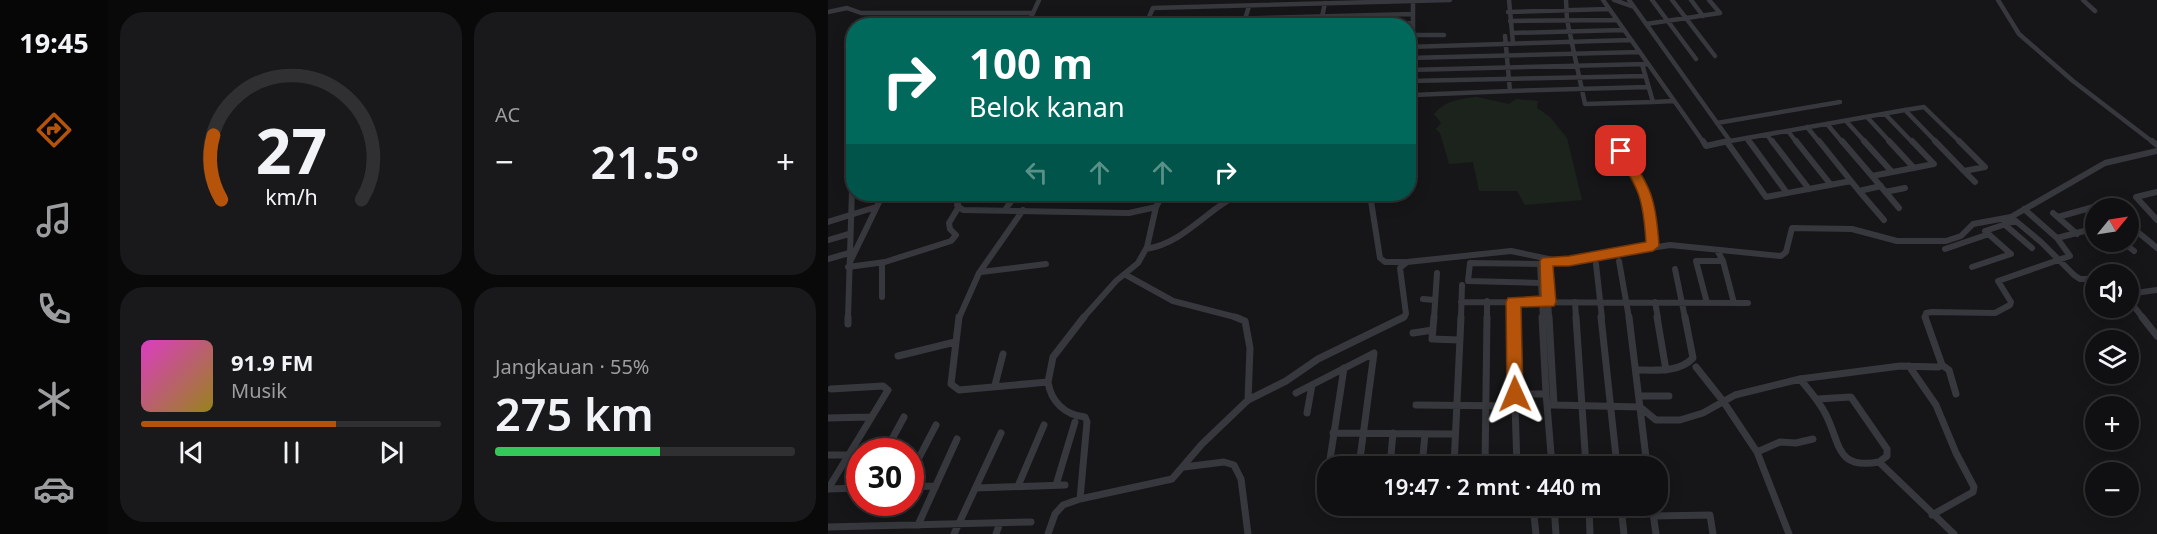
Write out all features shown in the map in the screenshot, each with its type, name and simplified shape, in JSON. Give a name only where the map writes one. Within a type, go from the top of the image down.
[{"type":"street","points":[[1031,18],[1039,0]]},
{"type":"street","points":[[1148,18],[1153,8],[1450,0]]},
{"type":"street","points":[[1509,0],[1508,12],[1513,43]]},
{"type":"street","points":[[1566,0],[1567,20],[1585,104],[1674,101]]},
{"type":"street","points":[[1603,0],[1640,52],[1645,64],[1706,146],[1924,107],[1985,167],[1964,171]]},
{"type":"street","points":[[1614,0],[1635,8]]},
{"type":"street","points":[[1629,0],[1717,123],[1766,197],[1851,181]]},
{"type":"street","points":[[1652,0],[1696,59]]},
{"type":"street","points":[[1672,0],[1715,56]]},
{"type":"street","points":[[1691,0],[1703,16]]},
{"type":"street","points":[[1646,24],[1720,13],[1709,0]]},
{"type":"street","points":[[2009,0],[1999,1],[2012,26],[2019,34],[2073,81],[2157,145]]},
{"type":"street","points":[[2083,0],[2096,11]]},
{"type":"street","points":[[1224,7],[1230,1]]},
{"type":"street","points":[[1413,1],[1413,18]]},
{"type":"street","points":[[1322,16],[1325,2]]},
{"type":"street","points":[[1245,18],[1249,6]]},
{"type":"street","points":[[828,12],[847,9],[861,13],[1033,13]]},
{"type":"street","points":[[1508,12],[1609,9]]},
{"type":"street","points":[[1271,18],[1413,14]]},
{"type":"street","points":[[1510,21],[1616,20]]},
{"type":"street","points":[[1512,33],[1623,30]]},
{"type":"street","points":[[1416,35],[1444,35]]},
{"type":"street","points":[[1505,36],[1510,91]]},
{"type":"street","points":[[1416,47],[1631,40]]},
{"type":"street","points":[[1416,58],[1640,52]]},
{"type":"street","points":[[1416,70],[1645,64]]},
{"type":"street","points":[[1645,64],[1645,76],[1653,102]]},
{"type":"street","points":[[1416,81],[1645,76]]},
{"type":"street","points":[[1416,94],[1648,87]]},
{"type":"street","points":[[1717,123],[1840,102]]},
{"type":"street","points":[[1905,110],[1975,182]]},
{"type":"street","points":[[1872,176],[1934,164],[1885,114]]},
{"type":"street","points":[[1867,117],[1914,168]]},
{"type":"street","points":[[1846,120],[1892,172]]},
{"type":"street","points":[[1827,124],[1899,208]]},
{"type":"street","points":[[1807,128],[1884,220]]},
{"type":"street","points":[[1788,131],[1831,185]]},
{"type":"street","points":[[1767,135],[1809,189]]},
{"type":"street","points":[[1746,138],[1787,193]]},
{"type":"street","points":[[1621,151],[1643,186],[1650,208],[1653,246]]},
{"type":"street","points":[[1972,267],[2011,254],[1985,231],[2013,219],[2024,208],[2105,163],[2157,151]]},
{"type":"street","points":[[1859,190],[1905,188]]},
{"type":"street","points":[[2156,193],[2136,196],[2157,220]]},
{"type":"street","points":[[848,324],[851,201]]},
{"type":"street","points":[[848,266],[879,201]]},
{"type":"street","points":[[848,266],[882,263],[954,239],[955,232],[948,225],[958,208],[958,201]]},
{"type":"street","points":[[1005,210],[1011,201]]},
{"type":"street","points":[[1080,499],[1087,422],[1085,417],[1074,416],[1054,400],[1049,391],[1048,382],[1053,357],[1071,332],[1116,281],[1138,263],[1146,249],[1159,201]]},
{"type":"street","points":[[1146,249],[1171,244],[1214,208],[1226,201]]},
{"type":"street","points":[[1371,201],[1380,258],[1385,262],[1407,262],[1511,251],[1523,252],[1546,261],[1569,261],[1653,246],[1679,245],[1738,253],[1784,255],[1790,230],[1802,227],[1852,229],[1897,241],[1946,241],[1961,236],[1973,224],[2013,219],[2077,278],[2085,278]]},
{"type":"street","points":[[828,222],[876,207]]},
{"type":"street","points":[[958,208],[1129,213],[1156,207]]},
{"type":"street","points":[[1956,394],[1949,370],[1942,365],[1925,317],[1926,313],[2000,312],[2011,302],[1998,281],[2059,261],[2070,255],[2057,238],[2024,208]]},
{"type":"street","points":[[2077,234],[2055,215],[2085,209]]},
{"type":"street","points":[[1023,210],[981,272],[963,304],[955,342],[951,384],[953,388],[959,390],[1048,382]]},
{"type":"street","points":[[2004,224],[2032,248]]},
{"type":"street","points":[[2057,238],[2085,231]]},
{"type":"street","points":[[2139,233],[2157,248]]},
{"type":"street","points":[[828,240],[849,234]]},
{"type":"street","points":[[1945,249],[1989,234]]},
{"type":"street","points":[[1717,249],[1723,261],[1734,303]]},
{"type":"street","points":[[828,260],[849,253]]},
{"type":"street","points":[[1546,261],[1546,394],[1551,405]]},
{"type":"street","points":[[1619,261],[1627,303],[1646,456]]},
{"type":"street","points":[[1707,303],[1696,261],[1723,261]]},
{"type":"street","points":[[1048,534],[1058,510],[1063,506],[1080,499],[1168,480],[1184,467],[1202,444],[1248,400],[1286,381],[1318,359],[1403,319],[1406,311],[1400,268],[1407,262]]},
{"type":"street","points":[[1542,283],[1468,281],[1470,262],[1540,264],[1545,302],[1552,456]]},
{"type":"street","points":[[882,263],[882,297]]},
{"type":"street","points":[[981,272],[1046,264]]},
{"type":"street","points":[[1596,264],[1616,456]]},
{"type":"street","points":[[1636,370],[1666,370],[1689,364],[1693,358],[1675,269]]},
{"type":"street","points":[[1437,273],[1432,339],[1459,340]]},
{"type":"street","points":[[1126,275],[1139,281],[1148,289],[1178,303],[1196,309],[1232,314],[1245,321],[1250,348],[1248,400]]},
{"type":"street","points":[[1454,456],[1462,285]]},
{"type":"street","points":[[2139,292],[2157,290]]},
{"type":"street","points":[[1423,299],[1435,300]]},
{"type":"street","points":[[1461,302],[1748,303]]},
{"type":"street","points":[[1485,456],[1487,302]]},
{"type":"street","points":[[1513,302],[1517,456]]},
{"type":"street","points":[[1575,302],[1585,456]]},
{"type":"street","points":[[1654,302],[1666,370]]},
{"type":"street","points":[[2139,313],[2157,336]]},
{"type":"street","points":[[1413,333],[1433,330]]},
{"type":"street","points":[[898,356],[955,342]]},
{"type":"street","points":[[1296,393],[1374,352],[1361,456]]},
{"type":"street","points":[[995,385],[1003,354]]},
{"type":"street","points":[[1551,405],[1640,407],[1656,420],[1668,421],[1703,413],[1735,395],[1800,379],[1909,366],[1942,365]]},
{"type":"street","points":[[1909,366],[1936,405],[1956,453],[1974,487],[1973,492],[1932,516]]},
{"type":"street","points":[[1696,367],[1757,452],[1789,534]]},
{"type":"street","points":[[1330,456],[1344,368]]},
{"type":"street","points":[[1800,379],[1817,399],[1831,426],[1840,453],[1847,460],[1856,466],[1879,462],[1887,456],[1887,449],[1851,397],[1817,399]]},
{"type":"street","points":[[1307,413],[1312,385]]},
{"type":"street","points":[[831,389],[888,388],[858,438]]},
{"type":"street","points":[[1515,394],[1546,394]]},
{"type":"street","points":[[1639,396],[1669,396]]},
{"type":"street","points":[[1416,405],[1515,406]]},
{"type":"street","points":[[828,418],[870,417]]},
{"type":"street","points":[[893,438],[904,417]]},
{"type":"street","points":[[1056,485],[1076,422]]},
{"type":"street","points":[[924,448],[936,425]]},
{"type":"street","points":[[1018,486],[1044,425]]},
{"type":"street","points":[[954,534],[1001,433]]},
{"type":"street","points":[[1332,434],[1454,434]]},
{"type":"street","points":[[1391,456],[1394,434]]},
{"type":"street","points":[[1423,456],[1425,434]]},
{"type":"street","points":[[918,525],[957,439]]},
{"type":"street","points":[[1757,452],[1780,442],[1796,443],[1812,439]]},
{"type":"street","points":[[828,455],[846,455]]},
{"type":"street","points":[[828,489],[846,458]]},
{"type":"street","points":[[1184,467],[1224,462],[1234,465],[1241,479],[1248,534]]},
{"type":"street","points":[[1879,462],[1932,516],[1954,534]]},
{"type":"street","points":[[976,488],[1065,485]]},
{"type":"street","points":[[924,486],[934,486]]},
{"type":"street","points":[[828,489],[846,488]]},
{"type":"street","points":[[1668,516],[1710,515],[1713,534]]},
{"type":"street","points":[[1534,516],[1536,534]]},
{"type":"street","points":[[1555,516],[1556,534]]},
{"type":"street","points":[[1589,516],[1590,534]]},
{"type":"street","points":[[1622,516],[1624,534]]},
{"type":"street","points":[[1654,516],[1656,534]]},
{"type":"street","points":[[828,528],[1031,522]]},
{"type":"street","points":[[996,534],[1000,523]]},
{"type":"shaded area","points":[[1477,97],[1509,104],[1516,99],[1538,101],[1537,108],[1550,117],[1567,138],[1582,200],[1525,205],[1517,191],[1479,191],[1473,162],[1449,164],[1440,133],[1436,129],[1441,123],[1434,114],[1448,103]]},
{"type":"route","points":[[1515,394],[1513,302],[1549,302],[1546,261],[1569,261],[1653,246],[1652,220],[1643,186],[1621,151]]}]
